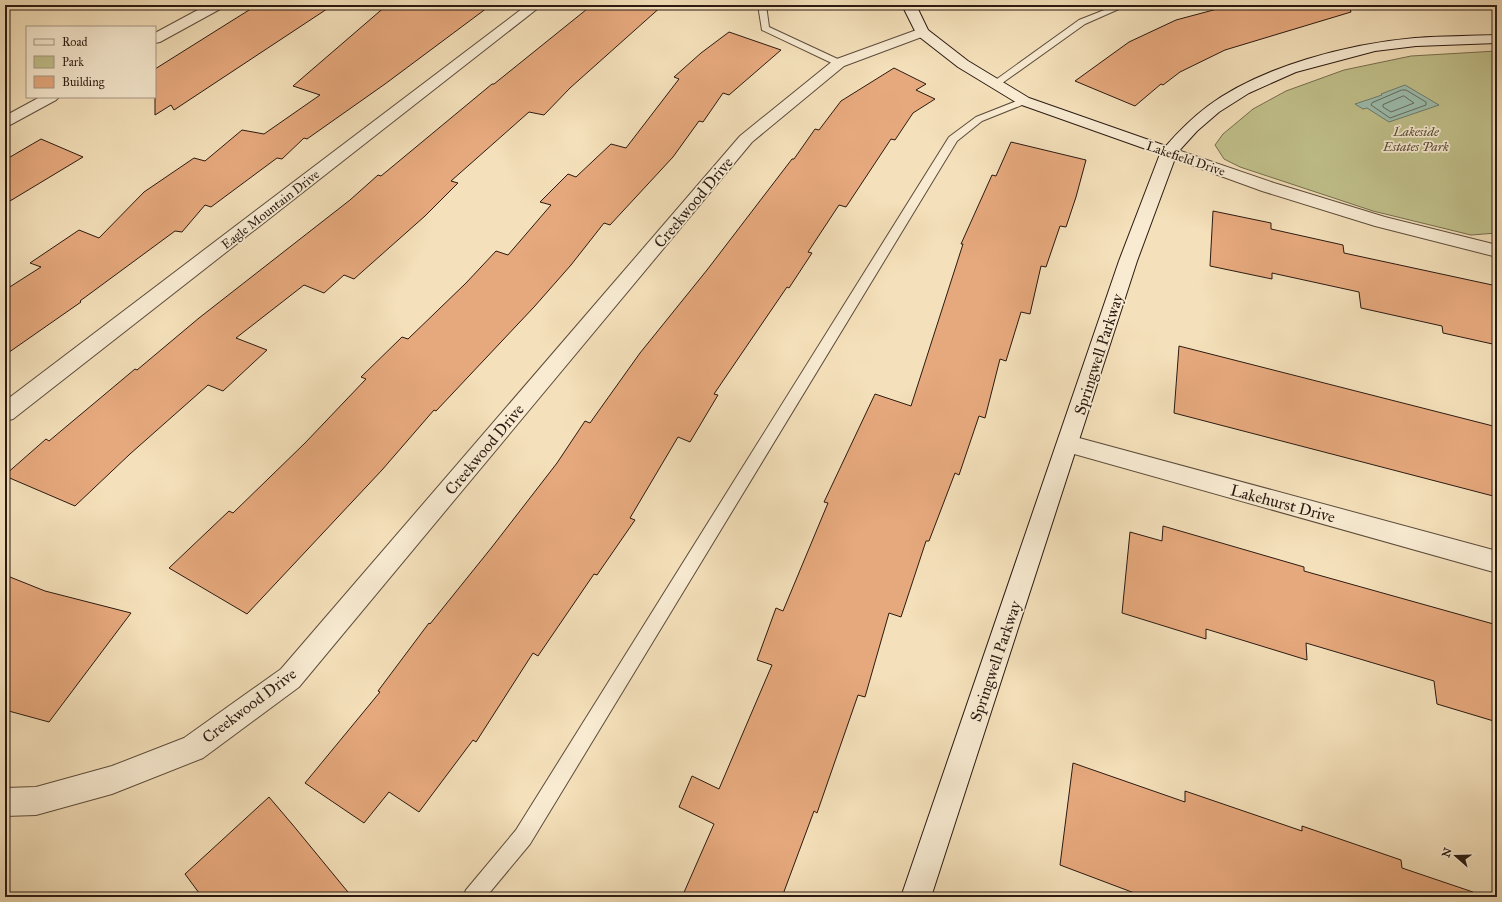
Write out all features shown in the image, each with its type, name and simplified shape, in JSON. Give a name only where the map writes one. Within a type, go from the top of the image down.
[{"type":"street","points":[[156,38],[217,5]]},
{"type":"street","name":"Eagle Mountain Drive","points":[[5,413],[535,5]]},
{"type":"street","name":"Lakefield Drive","points":[[909,5],[922,32],[963,64],[1024,101],[1268,186],[1381,222],[1497,251]]},
{"type":"street","name":"Creekwood Drive","points":[[5,802],[36,801],[104,782],[193,748],[290,678],[746,139],[839,63],[922,32]]},
{"type":"street","name":"Springwell Parkway","points":[[916,897],[1128,261],[1169,152],[1191,128],[1214,109],[1244,90],[1291,69],[1375,47],[1416,42],[1497,38]]},
{"type":"street","points":[[5,122],[49,98]]},
{"type":"street","name":"Lakehurst Drive","points":[[1068,444],[1497,562]]},
{"type":"lane","points":[[762,5],[765,28],[839,63]]},
{"type":"lane","points":[[1104,5],[1120,6]]},
{"type":"lane","points":[[995,84],[1082,22],[1120,6]]},
{"type":"lane","points":[[473,897],[523,837],[953,139],[979,119],[1024,101]]},
{"type":"green space","name":"Lakeside Estates Park","points":[[1497,51],[1497,233],[1471,235],[1373,211],[1240,167],[1224,159],[1215,145],[1223,134],[1253,109],[1286,91],[1344,70],[1411,56]]},
{"type":"water","points":[[1405,85],[1439,105],[1389,122],[1367,108],[1363,109],[1355,104],[1382,95],[1381,94]]},
{"type":"building","points":[[257,5],[333,5],[174,110],[171,105],[155,115],[156,68]]},
{"type":"building","points":[[387,5],[491,5],[385,84],[307,139],[304,138],[282,159],[277,158],[211,207],[205,205],[182,232],[175,231],[80,301],[81,302],[5,355],[5,290],[41,267],[30,263],[79,230],[99,238],[144,192],[194,158],[205,161],[242,130],[264,134],[320,95],[293,86]]},
{"type":"building","points":[[592,5],[663,5],[570,88],[544,115],[529,112],[451,181],[458,183],[425,216],[354,279],[344,275],[324,293],[304,285],[236,338],[267,350],[223,391],[208,385],[130,454],[75,506],[5,476],[46,439],[49,441],[135,369],[137,370],[199,318],[350,200],[378,175],[381,176],[492,84],[494,84]]},
{"type":"building","points":[[1232,5],[1349,5],[1351,12],[1225,50],[1180,72],[1163,85],[1161,84],[1135,106],[1075,81],[1129,42],[1176,20]]},
{"type":"building","points":[[729,32],[781,50],[729,95],[723,93],[703,122],[699,121],[673,157],[610,225],[604,223],[571,265],[534,307],[436,411],[434,410],[382,470],[247,614],[169,568],[229,511],[233,513],[305,443],[366,379],[361,377],[402,337],[408,339],[466,283],[496,251],[508,255],[551,205],[540,202],[568,174],[576,177],[611,144],[626,148],[679,79],[674,77],[701,53]]},
{"type":"building","points":[[894,68],[926,84],[916,90],[935,99],[913,113],[895,140],[891,139],[846,207],[839,205],[808,252],[812,253],[789,288],[787,287],[714,394],[718,395],[690,442],[678,437],[630,518],[635,520],[597,575],[594,574],[538,656],[533,653],[476,742],[473,740],[419,812],[389,792],[364,823],[305,783],[380,692],[378,691],[429,623],[430,624],[492,547],[557,463],[585,421],[590,423],[640,353],[707,270],[792,159],[794,159],[815,129],[819,130],[841,101]]},
{"type":"building","points":[[41,139],[83,157],[5,204],[5,160]]},
{"type":"building","points":[[1011,142],[1086,160],[1076,197],[1066,227],[1060,226],[1046,267],[1041,266],[1030,314],[1021,312],[1006,361],[1000,359],[985,418],[979,416],[959,475],[955,473],[929,541],[926,541],[901,617],[889,613],[865,697],[858,695],[817,813],[814,811],[782,897],[682,897],[714,824],[679,807],[692,776],[719,789],[772,665],[757,660],[776,608],[783,611],[828,503],[824,502],[875,394],[911,406],[963,244],[961,244],[992,175],[996,176]]},
{"type":"building","points":[[1213,211],[1271,223],[1271,229],[1343,245],[1344,253],[1497,286],[1497,345],[1443,333],[1442,326],[1361,308],[1359,292],[1272,273],[1272,279],[1210,266]]},
{"type":"building","points":[[1179,346],[1497,427],[1497,497],[1174,413]]},
{"type":"building","points":[[1163,526],[1304,567],[1304,571],[1497,625],[1497,722],[1437,704],[1434,681],[1306,643],[1307,660],[1206,629],[1206,639],[1122,613],[1130,532],[1162,541]]},
{"type":"building","points":[[5,575],[45,591],[131,613],[49,722],[5,710]]},
{"type":"building","points":[[1073,763],[1185,802],[1185,791],[1302,831],[1302,826],[1401,860],[1402,868],[1473,892],[1472,897],[1145,897],[1060,865]]},
{"type":"building","points":[[269,797],[352,897],[202,897],[185,874]]}]
